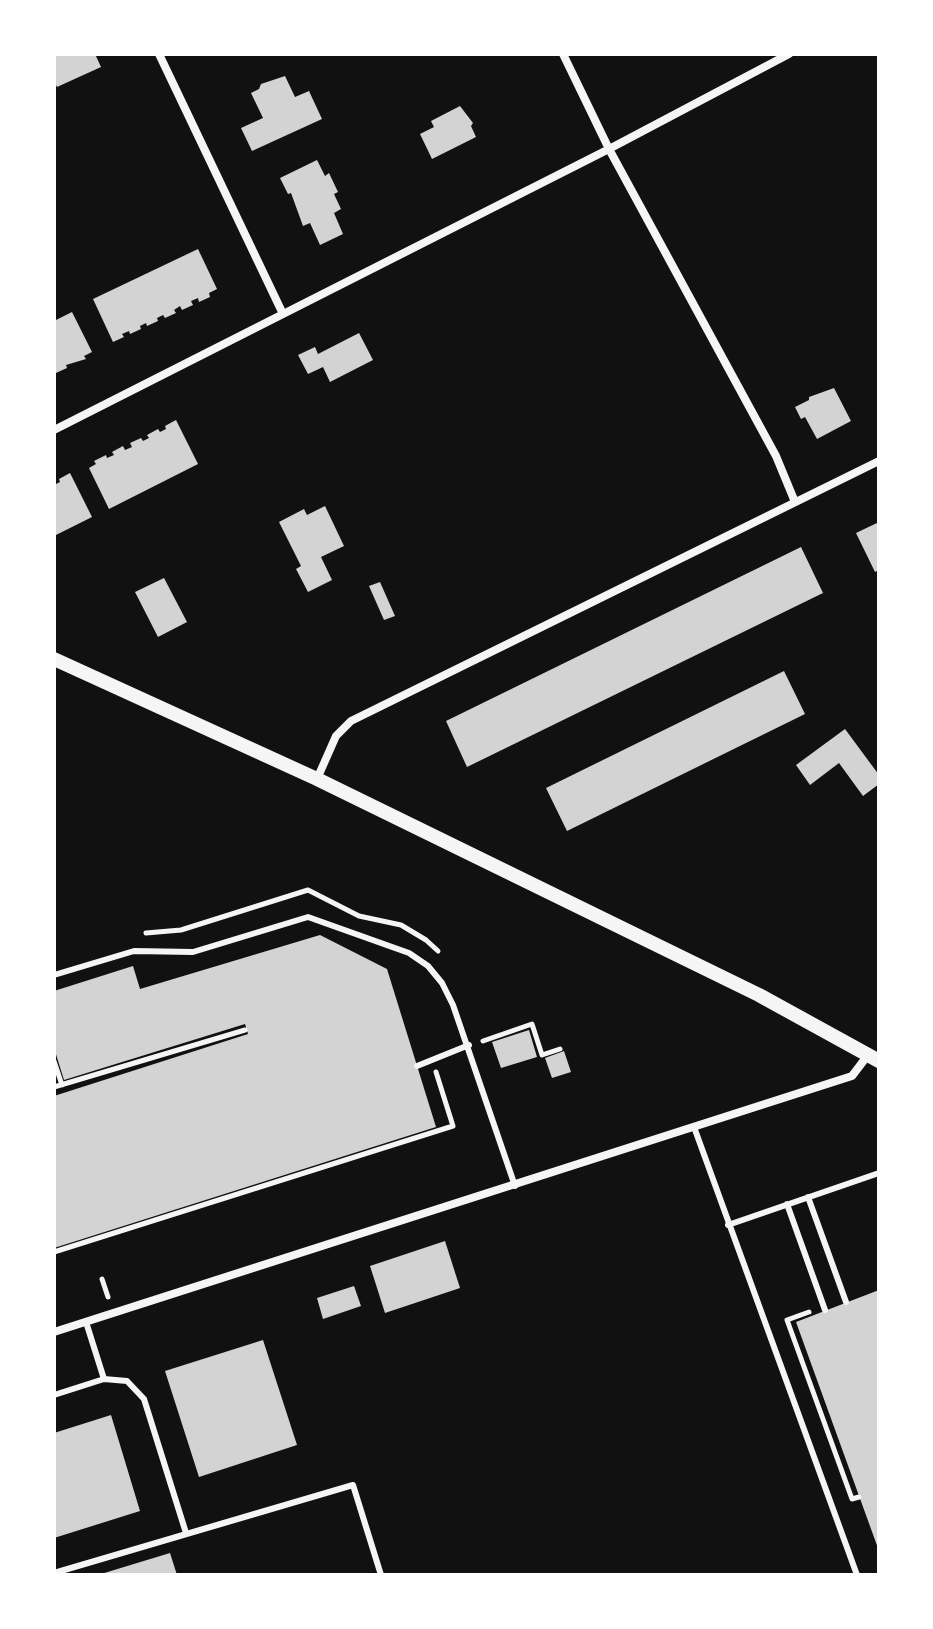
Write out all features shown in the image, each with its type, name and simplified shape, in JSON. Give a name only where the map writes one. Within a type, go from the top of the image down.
[{"type":"street","points":[[159,54],[283,314]]},
{"type":"street","points":[[563,54],[609,149],[776,456],[795,502]]},
{"type":"street","points":[[54,430],[609,149],[789,54]]},
{"type":"street","points":[[317,779],[336,736],[351,721],[879,461]]},
{"type":"street","points":[[54,659],[317,779],[759,995],[874,1058],[852,1076],[54,1332]]},
{"type":"lane","points":[[54,975],[134,951],[193,952],[308,917],[409,953],[428,966],[447,994],[469,1045],[515,1186]]},
{"type":"lane","points":[[417,1066],[469,1045]]},
{"type":"lane","points":[[694,1127],[857,1575]]},
{"type":"lane","points":[[728,1225],[879,1173]]},
{"type":"lane","points":[[808,1197],[846,1302]]},
{"type":"lane","points":[[787,1204],[825,1310]]},
{"type":"lane","points":[[86,1322],[104,1379]]},
{"type":"lane","points":[[54,1395],[104,1379],[127,1381],[144,1399],[186,1533]]},
{"type":"lane","points":[[54,1573],[353,1485],[381,1575]]},
{"type":"path","points":[[469,1045],[532,1024],[542,1055],[560,1049]]},
{"type":"path","points":[[54,1087],[245,1030]]},
{"type":"path","points":[[54,1252],[453,1126],[433,1059]]},
{"type":"path","points":[[54,1061],[62,1085]]},
{"type":"path","points":[[807,1297],[812,1311],[787,1320],[852,1499],[859,1497]]},
{"type":"building","points":[[54,54],[95,54],[101,67],[57,87],[54,81]]},
{"type":"building","points":[[285,76],[295,97],[309,91],[322,119],[252,151],[241,128],[263,118],[251,93],[261,84]]},
{"type":"building","points":[[460,106],[473,123],[471,126],[476,137],[432,159],[420,134],[434,127],[431,121]]},
{"type":"building","points":[[317,160],[325,176],[329,173],[338,192],[334,194],[341,209],[334,213],[343,234],[320,245],[310,223],[303,226],[291,193],[288,194],[280,178]]},
{"type":"building","points":[[198,249],[217,289],[209,293],[210,297],[199,302],[198,298],[191,301],[193,305],[182,310],[180,306],[174,310],[176,313],[165,318],[163,315],[157,318],[158,321],[147,326],[146,323],[130,334],[129,331],[122,334],[124,337],[113,342],[93,299]]},
{"type":"building","points":[[72,312],[92,352],[84,356],[86,359],[66,365],[67,368],[56,373],[54,321]]},
{"type":"building","points":[[359,333],[373,360],[330,382],[323,367],[308,374],[298,355],[315,347],[318,354]]},
{"type":"building","points":[[834,388],[851,421],[817,439],[805,417],[801,419],[795,407],[809,400],[809,397]]},
{"type":"building","points":[[176,420],[198,464],[109,509],[89,468],[96,464],[94,461],[114,455],[112,452],[123,446],[125,450],[132,447],[130,443],[149,438],[147,435],[158,429],[160,432],[166,429],[165,426]]},
{"type":"building","points":[[70,473],[92,517],[54,536],[54,485]]},
{"type":"building","points":[[325,506],[344,546],[321,557],[332,580],[308,592],[296,569],[301,566],[279,522],[304,509],[307,515]]},
{"type":"building","points":[[879,522],[879,570],[875,572],[856,533]]},
{"type":"building","points":[[801,547],[823,593],[467,767],[446,721]]},
{"type":"building","points":[[164,578],[187,622],[158,637],[135,592]]},
{"type":"building","points":[[380,582],[395,616],[384,620],[369,586]]},
{"type":"building","points":[[784,671],[805,714],[567,831],[546,788]]},
{"type":"building","points":[[845,729],[879,775],[879,784],[863,796],[839,763],[810,785],[796,765]]},
{"type":"building","points":[[320,935],[387,969],[436,1127],[54,1248],[54,1096],[248,1034],[245,1024],[64,1080],[54,1048],[54,991],[133,966],[140,989]]},
{"type":"building","points":[[529,1030],[537,1057],[501,1068],[492,1042]]},
{"type":"building","points":[[564,1051],[571,1072],[552,1078],[545,1058]]},
{"type":"building","points":[[445,1241],[460,1288],[385,1313],[370,1266]]},
{"type":"building","points":[[354,1286],[361,1306],[323,1319],[317,1298]]},
{"type":"building","points":[[879,1290],[879,1551],[796,1322]]},
{"type":"building","points":[[263,1340],[297,1445],[199,1477],[165,1371]]},
{"type":"building","points":[[111,1415],[140,1511],[54,1538],[54,1433]]},
{"type":"building","points":[[170,1553],[177,1575],[101,1575],[101,1574]]}]
